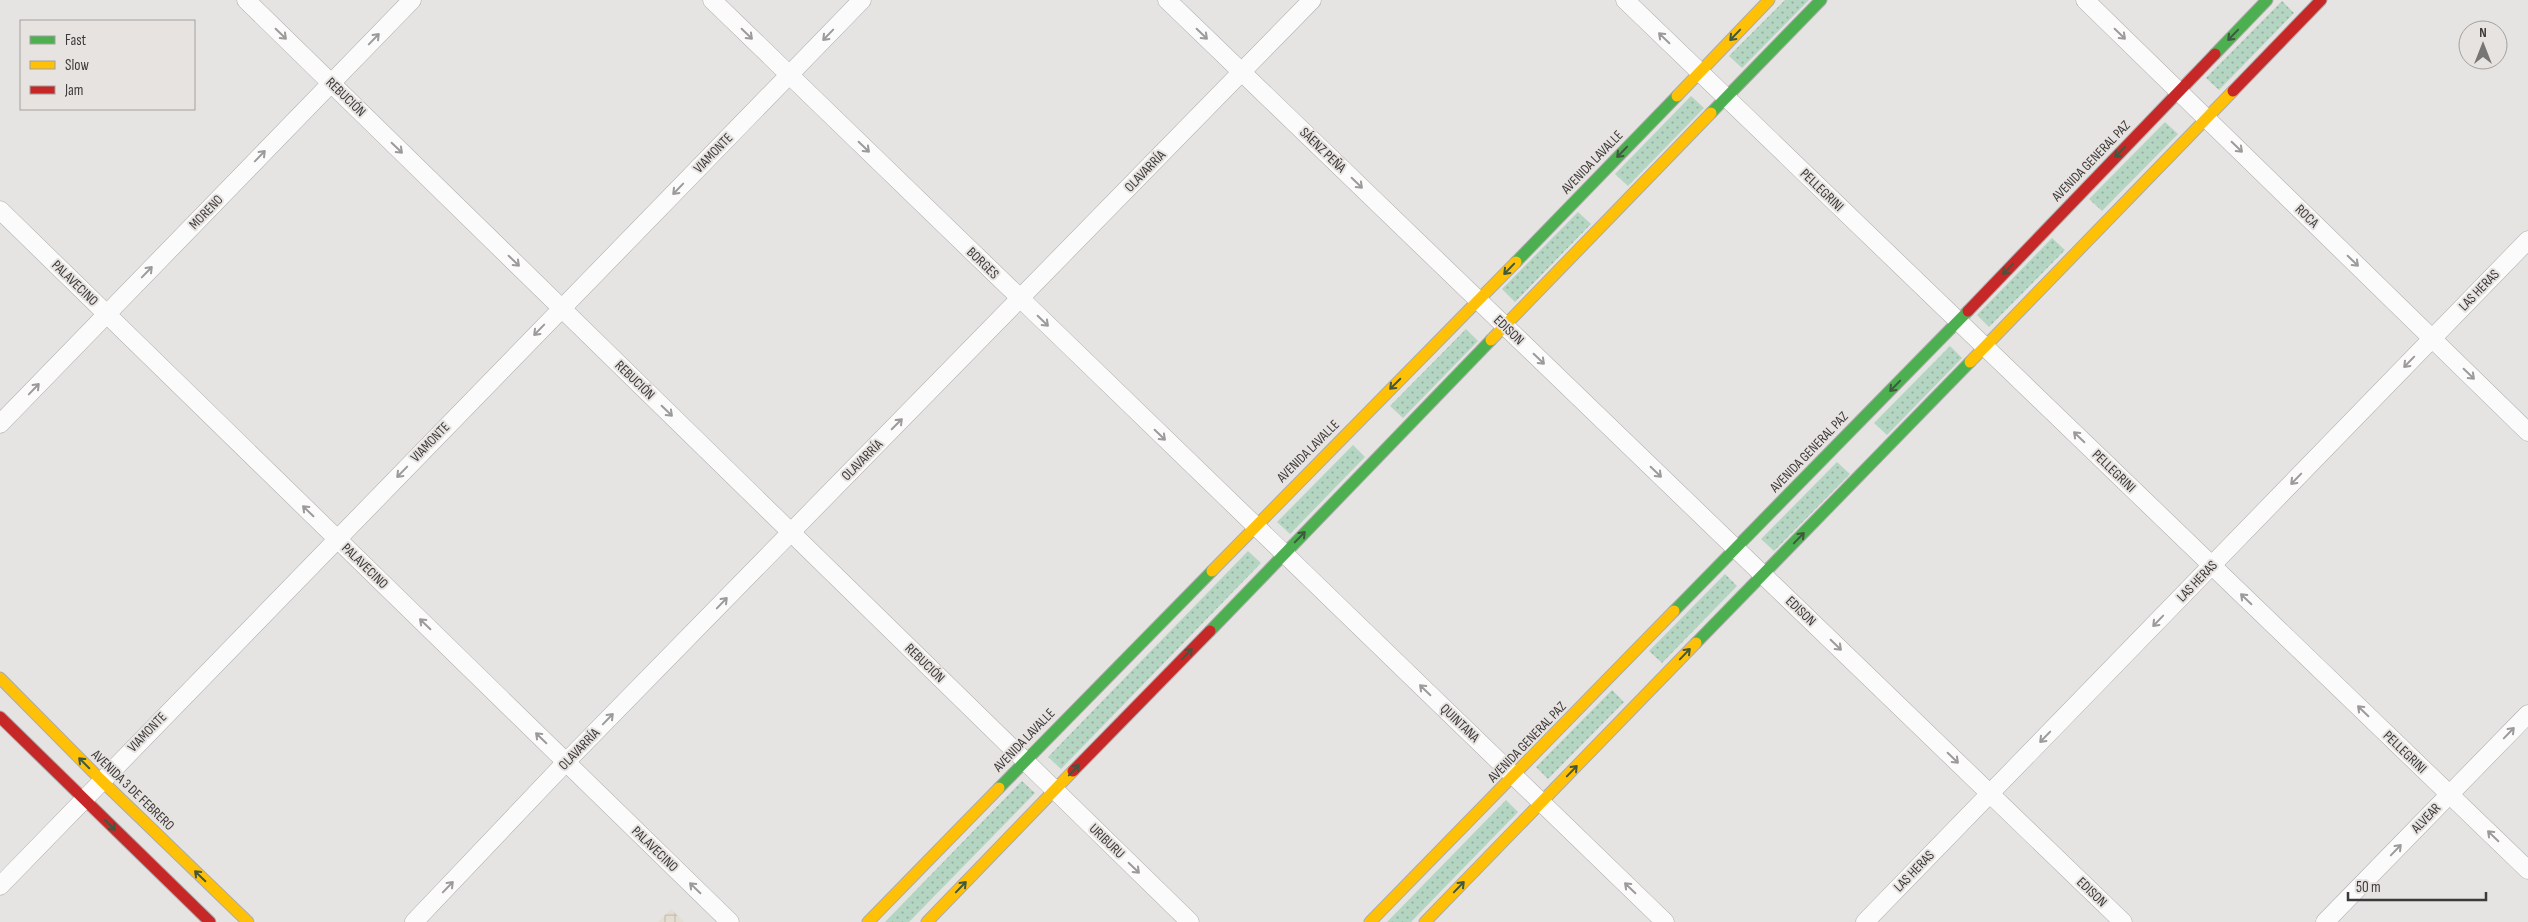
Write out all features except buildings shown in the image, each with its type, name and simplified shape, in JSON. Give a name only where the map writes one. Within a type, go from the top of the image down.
[{"type":"street","name":"REBUCIÓN","points":[[246,0],[1024,761]]},
{"type":"street","name":"MORENO","points":[[0,424],[412,0]]},
{"type":"street","name":"BORGES","points":[[712,0],[1254,527]]},
{"type":"street","name":"VIAMONTE","points":[[0,886],[101,780],[862,0]]},
{"type":"street","name":"SÁENZ PEÑA","points":[[1167,0],[1478,301]]},
{"type":"street","name":"OLAVARRÍA","points":[[414,922],[566,762],[1312,0]]},
{"type":"street","name":"PELLEGRINI","points":[[1625,0],[2528,870]]},
{"type":"street","name":"AVENIDA LAVALLE","points":[[868,922],[1024,761],[1478,301],[1769,0]]},
{"type":"street","points":[[927,922],[1821,0]]},
{"type":"street","name":"ROCA","points":[[2085,0],[2528,432]]},
{"type":"street","name":"AVENIDA GENERAL PAZ","points":[[1370,922],[1515,776],[1958,321],[2267,0]]},
{"type":"street","points":[[1425,922],[2322,0]]},
{"type":"street","name":"PALAVECINO","points":[[0,210],[730,922]]},
{"type":"street","name":"LAS HERAS","points":[[1865,922],[2528,240]]},
{"type":"street","name":"EDISON","points":[[1478,301],[2123,922]]},
{"type":"street","name":"QUINTANA","points":[[1254,527],[1285,553],[1665,922]]},
{"type":"street","name":"AVENIDA 3 DE FEBRERO","points":[[0,678],[101,780],[214,911]]},
{"type":"street","name":"ALVEAR","points":[[2325,922],[2528,714]]},
{"type":"street","name":"AVENIDA 3 DE FEBRERO","points":[[0,718],[83,799],[214,911],[248,922]]},
{"type":"street","name":"URIBURU","points":[[1024,761],[1190,922]]},
{"type":"shaded area","points":[[671,909],[684,922],[658,922]]},
{"type":"green space","points":[[1785,0],[1809,0],[1742,68],[1729,56]]},
{"type":"green space","points":[[2282,1],[2294,13],[2219,90],[2206,78]]},
{"type":"green space","points":[[1691,96],[1704,108],[1628,186],[1615,174]]},
{"type":"green space","points":[[2165,122],[2178,134],[2102,211],[2089,199]]},
{"type":"green space","points":[[1578,212],[1591,224],[1515,302],[1502,289]]},
{"type":"green space","points":[[2052,238],[2065,250],[1989,327],[1977,315]]},
{"type":"green space","points":[[1466,329],[1478,341],[1403,418],[1390,406]]},
{"type":"green space","points":[[1950,346],[1962,358],[1887,435],[1874,423]]},
{"type":"green space","points":[[1353,445],[1365,457],[1290,534],[1277,522]]},
{"type":"green space","points":[[1837,462],[1850,474],[1774,551],[1761,539]]},
{"type":"green space","points":[[1248,551],[1261,563],[1061,769],[1048,757]]},
{"type":"green space","points":[[1725,574],[1737,586],[1662,663],[1649,651]]},
{"type":"green space","points":[[1612,690],[1624,702],[1548,779],[1536,767]]},
{"type":"green space","points":[[1022,781],[1035,793],[909,922],[885,922]]},
{"type":"green space","points":[[1506,800],[1518,812],[1411,922],[1387,922]]},
{"type":"traffic: fast","points":[[1711,113],[1821,0]]},
{"type":"traffic: fast","points":[[2215,54],[2267,0]]},
{"type":"traffic: fast","points":[[1516,262],[1677,96]]},
{"type":"traffic: fast","points":[[1674,611],[1968,311]]},
{"type":"traffic: fast","points":[[1210,631],[1491,340]]},
{"type":"traffic: fast","points":[[1696,643],[1970,362]]},
{"type":"traffic: fast","points":[[999,788],[1212,571]]},
{"type":"traffic: slow","points":[[1677,96],[1769,0]]},
{"type":"traffic: slow","points":[[1970,362],[2233,91]]},
{"type":"traffic: slow","points":[[1491,340],[1711,113]]},
{"type":"traffic: slow","points":[[1212,571],[1516,262]]},
{"type":"traffic: slow","points":[[1370,922],[1674,611]]},
{"type":"traffic: slow","points":[[1425,922],[1696,643]]},
{"type":"traffic: slow","points":[[0,678],[101,780],[248,922]]},
{"type":"traffic: slow","points":[[927,922],[1073,771]]},
{"type":"traffic: slow","points":[[868,922],[999,788]]},
{"type":"traffic: jam","points":[[2233,91],[2321,0]]},
{"type":"traffic: jam","points":[[1968,311],[2215,54]]},
{"type":"traffic: jam","points":[[1073,771],[1210,631]]},
{"type":"traffic: jam","points":[[0,717],[210,922]]}]
